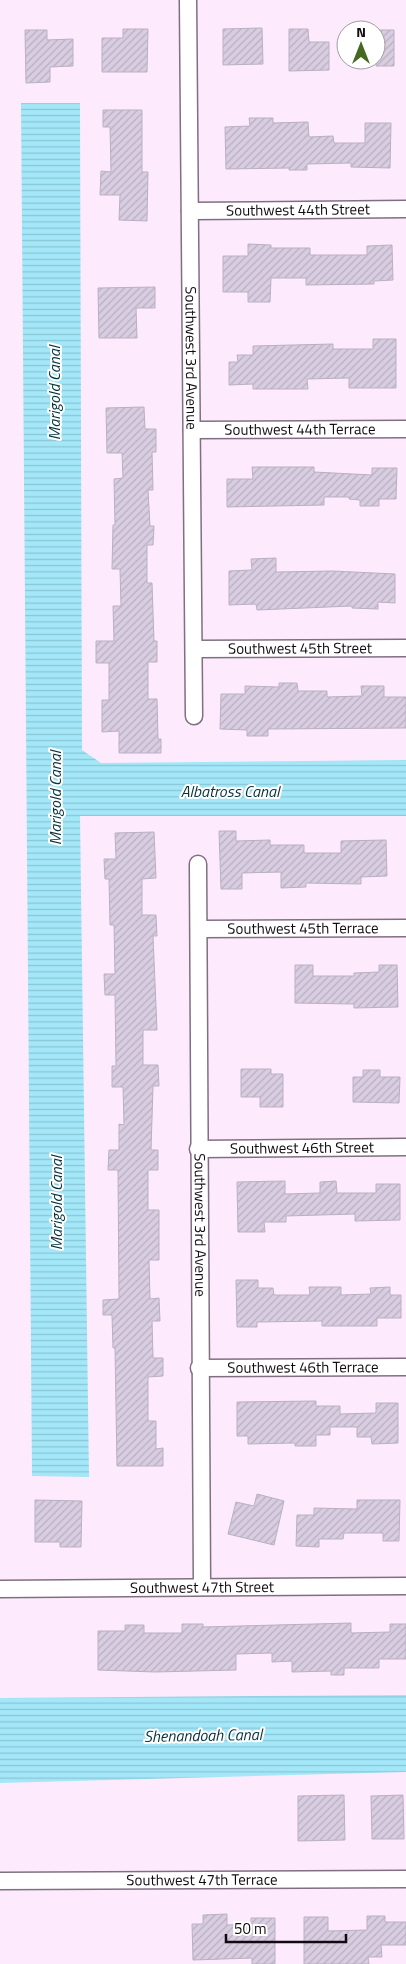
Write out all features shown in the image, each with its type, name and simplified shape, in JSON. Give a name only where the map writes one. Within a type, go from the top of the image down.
[{"type":"street","name":"Southwest 3rd Avenue","points":[[188,0],[194,716]]},
{"type":"street","name":"Southwest 44th Street","points":[[190,212],[406,209]]},
{"type":"street","name":"Southwest 44th Terrace","points":[[192,430],[406,429]]},
{"type":"street","name":"Southwest 45th Street","points":[[194,649],[406,648]]},
{"type":"street","name":"Southwest 3rd Avenue","points":[[198,864],[199,1368],[202,1586]]},
{"type":"street","name":"Southwest 45th Terrace","points":[[199,929],[406,928]]},
{"type":"street","name":"Southwest 46th Street","points":[[198,1149],[406,1147]]},
{"type":"street","name":"Southwest 46th Terrace","points":[[199,1368],[406,1366]]},
{"type":"street","name":"Southwest 47th Street","points":[[0,1589],[202,1586],[406,1586]]},
{"type":"street","name":"Southwest 47th Terrace","points":[[0,1881],[406,1879]]},
{"type":"water","points":[[21,103],[80,103],[82,750],[101,763],[406,760],[406,816],[80,816],[89,1477],[32,1476]]},
{"type":"water","name":"Shenandoah Canal","points":[[406,1695],[406,1772],[0,1783],[0,1698]]},
{"type":"building","points":[[262,28],[263,64],[223,65],[223,29]]},
{"type":"building","points":[[123,29],[148,29],[147,72],[102,72],[102,38],[123,38]]},
{"type":"building","points":[[289,29],[308,29],[309,42],[329,42],[329,70],[289,71]]},
{"type":"building","points":[[25,30],[47,30],[47,40],[73,39],[73,66],[50,67],[50,82],[26,83]]},
{"type":"building","points":[[386,30],[394,30],[394,66],[386,66]]},
{"type":"building","points":[[103,110],[142,110],[142,172],[148,172],[147,221],[119,220],[120,195],[100,195],[101,171],[111,172],[110,127],[103,127]]},
{"type":"building","points":[[249,118],[273,118],[273,123],[308,122],[309,137],[333,136],[334,143],[365,143],[365,123],[391,123],[390,168],[351,167],[351,163],[307,164],[307,170],[289,170],[289,168],[226,169],[225,127],[250,126]]},
{"type":"building","points":[[248,244],[271,245],[271,248],[310,248],[310,255],[367,255],[367,246],[392,245],[393,280],[374,281],[374,284],[306,285],[306,278],[271,278],[270,302],[248,302],[248,292],[223,292],[223,256],[248,256]]},
{"type":"building","points":[[155,287],[155,308],[136,308],[137,338],[99,338],[98,288]]},
{"type":"building","points":[[373,339],[396,339],[396,388],[349,388],[349,378],[307,379],[308,389],[253,389],[253,384],[229,385],[229,362],[238,362],[237,355],[253,355],[253,346],[333,344],[333,349],[373,349]]},
{"type":"building","points":[[144,407],[145,429],[156,429],[156,452],[152,452],[153,490],[148,490],[150,526],[154,526],[153,545],[147,545],[147,583],[152,583],[154,641],[157,641],[157,662],[148,662],[148,699],[157,699],[158,739],[161,739],[161,753],[119,753],[119,731],[102,732],[102,700],[109,700],[109,663],[96,663],[96,641],[114,641],[113,606],[121,606],[120,569],[112,569],[113,525],[115,525],[114,479],[123,478],[122,453],[107,453],[106,408]]},
{"type":"building","points":[[252,467],[314,467],[314,472],[372,475],[372,468],[397,468],[396,499],[379,499],[379,506],[360,506],[360,500],[349,499],[349,497],[324,497],[324,505],[227,507],[227,479],[253,479]]},
{"type":"building","points":[[276,558],[276,572],[333,571],[395,574],[395,603],[378,602],[378,609],[352,608],[352,606],[257,610],[256,604],[229,605],[229,571],[252,570],[251,559]]},
{"type":"building","points":[[279,683],[297,683],[298,691],[327,691],[327,697],[362,696],[361,686],[384,686],[384,697],[406,697],[406,728],[268,729],[268,736],[247,736],[247,730],[220,729],[221,694],[245,694],[245,686],[279,687]]},
{"type":"building","points":[[219,831],[236,831],[236,841],[270,840],[270,845],[304,845],[304,853],[341,853],[341,841],[386,840],[387,876],[361,877],[361,884],[306,883],[306,887],[281,888],[281,872],[242,873],[242,889],[221,889]]},
{"type":"building","points":[[154,832],[156,878],[142,879],[142,915],[156,915],[157,936],[153,936],[157,1030],[143,1030],[143,1065],[158,1065],[159,1086],[153,1086],[151,1150],[158,1150],[158,1170],[148,1170],[148,1210],[159,1210],[159,1260],[149,1260],[150,1299],[159,1298],[160,1321],[152,1321],[153,1358],[163,1358],[163,1376],[148,1377],[148,1421],[156,1421],[156,1449],[163,1448],[163,1466],[117,1466],[115,1348],[113,1348],[112,1315],[103,1315],[103,1300],[119,1299],[118,1170],[108,1170],[109,1150],[119,1150],[119,1124],[124,1125],[123,1087],[112,1087],[112,1066],[116,1066],[115,995],[105,995],[104,974],[115,974],[114,925],[110,925],[109,879],[105,879],[104,859],[116,859],[115,833]]},
{"type":"building","points":[[295,965],[313,965],[313,976],[354,976],[354,973],[379,972],[379,965],[397,965],[398,1007],[354,1008],[354,1004],[295,1003]]},
{"type":"building","points":[[241,1069],[271,1069],[271,1074],[283,1074],[283,1107],[260,1107],[260,1097],[241,1097]]},
{"type":"building","points":[[363,1070],[380,1070],[380,1077],[400,1077],[399,1103],[353,1102],[353,1077],[363,1077]]},
{"type":"building","points":[[285,1181],[285,1194],[320,1193],[320,1182],[336,1181],[337,1193],[376,1193],[376,1184],[400,1184],[400,1220],[355,1221],[355,1214],[286,1216],[286,1222],[264,1222],[265,1232],[238,1232],[237,1182]]},
{"type":"building","points":[[236,1280],[258,1280],[258,1288],[273,1288],[274,1295],[310,1295],[309,1287],[341,1287],[341,1295],[371,1294],[370,1288],[390,1287],[390,1295],[401,1295],[401,1318],[377,1318],[377,1326],[322,1326],[322,1321],[257,1322],[257,1327],[237,1327]]},
{"type":"building","points":[[316,1401],[316,1406],[340,1406],[340,1414],[376,1413],[376,1403],[398,1403],[398,1443],[372,1444],[371,1437],[357,1437],[357,1427],[330,1427],[330,1435],[316,1435],[316,1446],[295,1446],[295,1443],[248,1444],[248,1436],[237,1436],[237,1402]]},
{"type":"building","points":[[257,1494],[284,1501],[274,1545],[228,1534],[236,1502],[254,1506]]},
{"type":"building","points":[[35,1500],[82,1501],[81,1547],[60,1547],[60,1542],[35,1542]]},
{"type":"building","points":[[357,1500],[400,1500],[399,1541],[383,1541],[383,1533],[344,1533],[343,1539],[319,1539],[319,1547],[296,1546],[297,1515],[314,1515],[314,1508],[357,1509]]},
{"type":"building","points":[[351,1623],[351,1633],[390,1632],[390,1624],[406,1624],[406,1659],[379,1659],[379,1668],[344,1668],[344,1675],[331,1675],[331,1671],[292,1672],[292,1661],[272,1662],[272,1653],[236,1654],[236,1670],[155,1672],[98,1670],[98,1631],[125,1631],[125,1625],[144,1625],[144,1633],[182,1633],[182,1624],[203,1624],[203,1627]]},
{"type":"building","points":[[344,1795],[345,1840],[298,1841],[298,1796]]},
{"type":"building","points":[[403,1795],[404,1839],[372,1839],[371,1796]]},
{"type":"building","points":[[227,1914],[227,1925],[251,1924],[251,1918],[275,1918],[275,1964],[252,1964],[252,1958],[193,1960],[192,1924],[203,1924],[203,1915]]},
{"type":"building","points":[[367,1916],[385,1916],[385,1922],[406,1922],[406,1945],[381,1945],[382,1957],[368,1957],[369,1964],[304,1964],[304,1917],[328,1917],[328,1931],[367,1930]]},
{"type":"water label","name":"Marigold Canal","points":[[54,393]]},
{"type":"water label","name":"Albatross Canal","points":[[230,791]]},
{"type":"water label","name":"Marigold Canal","points":[[55,798]]},
{"type":"water label","name":"Marigold Canal","points":[[56,1203]]}]
